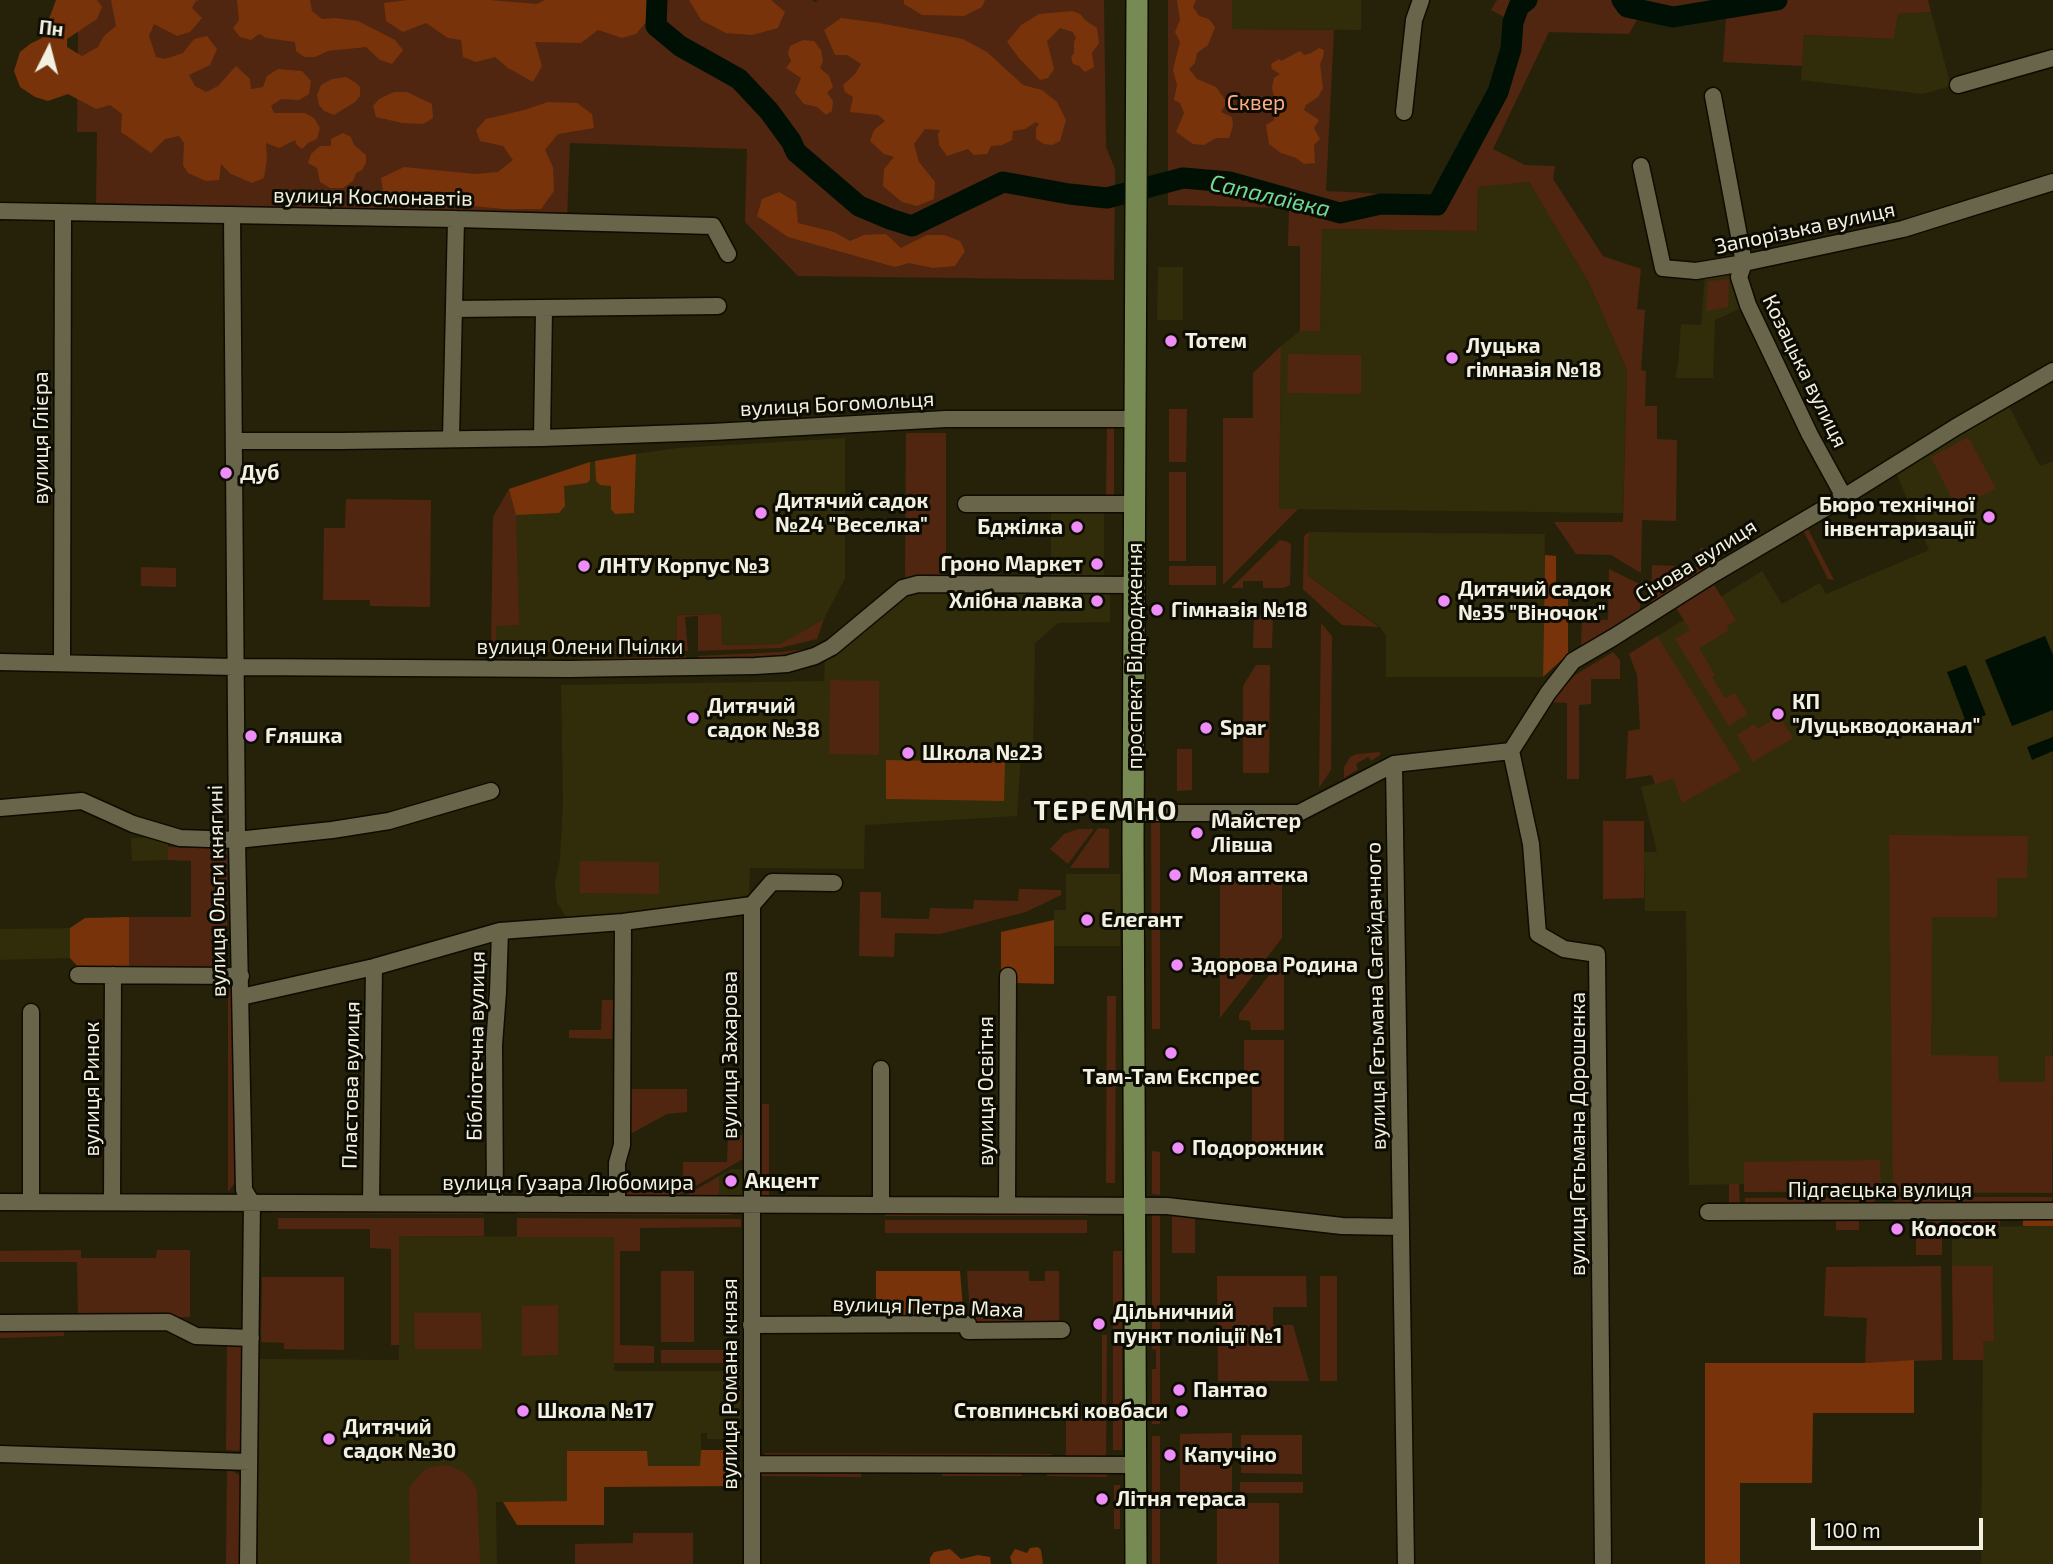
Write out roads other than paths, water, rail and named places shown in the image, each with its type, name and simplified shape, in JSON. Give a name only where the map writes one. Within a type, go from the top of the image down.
[{"type":"main road","name":"проспект Відродження","points":[[1136,1564],[1134,504],[1137,0]]},
{"type":"street","points":[[1404,112],[1414,20],[1421,0]]},
{"type":"street","points":[[1958,85],[2053,58]]},
{"type":"street","name":"Козацька вулиця","points":[[1713,96],[1744,263],[1739,277],[1748,305],[1810,435],[1844,497]]},
{"type":"street","name":"Запорізька вулиця","points":[[1641,166],[1663,268],[1703,271],[1903,229],[2053,182]]},
{"type":"street","name":"вулиця Космонавтів","points":[[0,211],[713,226],[728,254]]},
{"type":"street","name":"вулиця Глієра","points":[[62,213],[62,663]]},
{"type":"street","name":"вулиця Ольги княгині","points":[[232,215],[236,840],[244,1190],[252,1203],[248,1564]]},
{"type":"street","points":[[451,439],[456,219]]},
{"type":"street","points":[[454,309],[718,306]]},
{"type":"street","points":[[542,438],[544,309]]},
{"type":"street","name":"Січова вулиця","points":[[1511,751],[1548,693],[1573,661],[1956,427],[2053,371]]},
{"type":"street","name":"вулиця Богомольця","points":[[235,441],[542,438],[946,419],[1135,419]]},
{"type":"street","points":[[965,504],[1134,504]]},
{"type":"street","name":"вулиця Олени Пчілки","points":[[0,662],[235,667],[755,667],[787,664],[815,656],[832,647],[903,588],[918,584],[1135,585]]},
{"type":"street","points":[[1134,813],[1299,813],[1394,764],[1511,751]]},
{"type":"street","name":"вулиця Гетьмана Дорошенка","points":[[1511,751],[1531,845],[1538,934],[1564,949],[1597,954],[1603,1564]]},
{"type":"street","name":"вулиця Гетьмана Сагайдачного","points":[[1394,764],[1406,1564]]},
{"type":"street","points":[[0,808],[82,801],[133,824],[180,838],[236,840],[389,821],[491,791]]},
{"type":"street","points":[[241,997],[374,967],[500,931],[623,922],[752,905],[772,882],[834,883]]},
{"type":"street","name":"вулиця Захарова","points":[[751,1205],[752,905]]},
{"type":"street","points":[[617,1204],[617,1163],[622,1145],[623,922]]},
{"type":"street","name":"Бібліотечна вулиця","points":[[495,1203],[494,1045],[500,931]]},
{"type":"street","name":"Пластова вулиця","points":[[371,1203],[374,967]]},
{"type":"street","points":[[78,975],[241,976]]},
{"type":"street","name":"вулиця Ринок","points":[[113,975],[113,1202]]},
{"type":"street","name":"вулиця Освітня","points":[[1007,1205],[1008,976]]},
{"type":"street","points":[[31,1012],[31,1202]]},
{"type":"street","points":[[881,1069],[881,1205]]},
{"type":"street","name":"вулиця Гузара Любомира","points":[[0,1202],[1135,1206]]},
{"type":"street","name":"вулиця Романа князя","points":[[751,1205],[752,1564]]},
{"type":"street","points":[[1135,1206],[1167,1206],[1342,1226],[1401,1227]]},
{"type":"street","name":"Підгаєцька вулиця","points":[[1708,1212],[2053,1211]]},
{"type":"street","points":[[0,1323],[168,1322],[196,1336],[251,1338]]},
{"type":"street","name":"вулиця Петра Маха","points":[[751,1325],[968,1324],[968,1331],[1062,1331]]},
{"type":"street","points":[[0,1454],[249,1462]]},
{"type":"street","points":[[752,1464],[1136,1465]]},
{"type":"waterway","name":"Сапалаївка","points":[[657,0],[656,26],[680,46],[739,79],[769,111],[796,152],[859,206],[912,226],[1003,182],[1107,198],[1183,178],[1230,182],[1340,213],[1381,204],[1437,205],[1498,92],[1511,49],[1513,22],[1519,6],[1527,0]]},
{"type":"waterway","name":"Сапалаївка","points":[[1622,0],[1627,7],[1673,17],[1777,0]]},
{"type":"place","name":"Тотем","points":[[1171,341]]},
{"type":"place","name":"Луцька гімназія №18","points":[[1452,358]]},
{"type":"place","name":"Дуб","points":[[226,473]]},
{"type":"place","name":"Дитячий садок №24 \"Веселка\"","points":[[761,513]]},
{"type":"place","name":"Бюро технічної інвентаризації","points":[[1989,517]]},
{"type":"place","name":"Бджілка","points":[[1077,527]]},
{"type":"place","name":"Гроно Маркет","points":[[1097,564]]},
{"type":"place","name":"ЛНТУ Корпус №3","points":[[584,566]]},
{"type":"place","name":"Хлібна лавка","points":[[1097,601]]},
{"type":"place","name":"Дитячий садок №35 \"Віночок\"","points":[[1444,601]]},
{"type":"place","name":"Гімназія №18","points":[[1157,610]]},
{"type":"place","name":"КП \"Луцькводоканал\"","points":[[1778,714]]},
{"type":"place","name":"Дитячий садок №38","points":[[693,718]]},
{"type":"place","name":"Spar","points":[[1206,728]]},
{"type":"place","name":"Fляшка","points":[[251,736]]},
{"type":"place","name":"Школа №23","points":[[908,753]]},
{"type":"place","name":"Майстер Лівша","points":[[1197,833]]},
{"type":"place","name":"Моя аптека","points":[[1175,875]]},
{"type":"place","name":"Елегант","points":[[1087,920]]},
{"type":"place","name":"Здорова Родина","points":[[1177,965]]},
{"type":"place","name":"Там-Там Експрес","points":[[1171,1053]]},
{"type":"place","name":"Подорожник","points":[[1178,1148]]},
{"type":"place","name":"Акцент","points":[[731,1181]]},
{"type":"place","name":"Колосок","points":[[1897,1229]]},
{"type":"place","name":"Дільничний пункт поліції №1","points":[[1099,1324]]},
{"type":"place","name":"Пантао","points":[[1179,1390]]},
{"type":"place","name":"Школа №17","points":[[523,1411]]},
{"type":"place","name":"Стовпинські ковбаси","points":[[1182,1411]]},
{"type":"place","name":"Дитячий садок №30","points":[[329,1439]]},
{"type":"place","name":"Капучіно","points":[[1170,1455]]},
{"type":"place","name":"Літня тераса","points":[[1102,1499]]},
{"type":"district","name":"ТЕРЕМНО","points":[[1106,811]]},
{"type":"park label","name":"Сквер","points":[[1256,103]]}]
